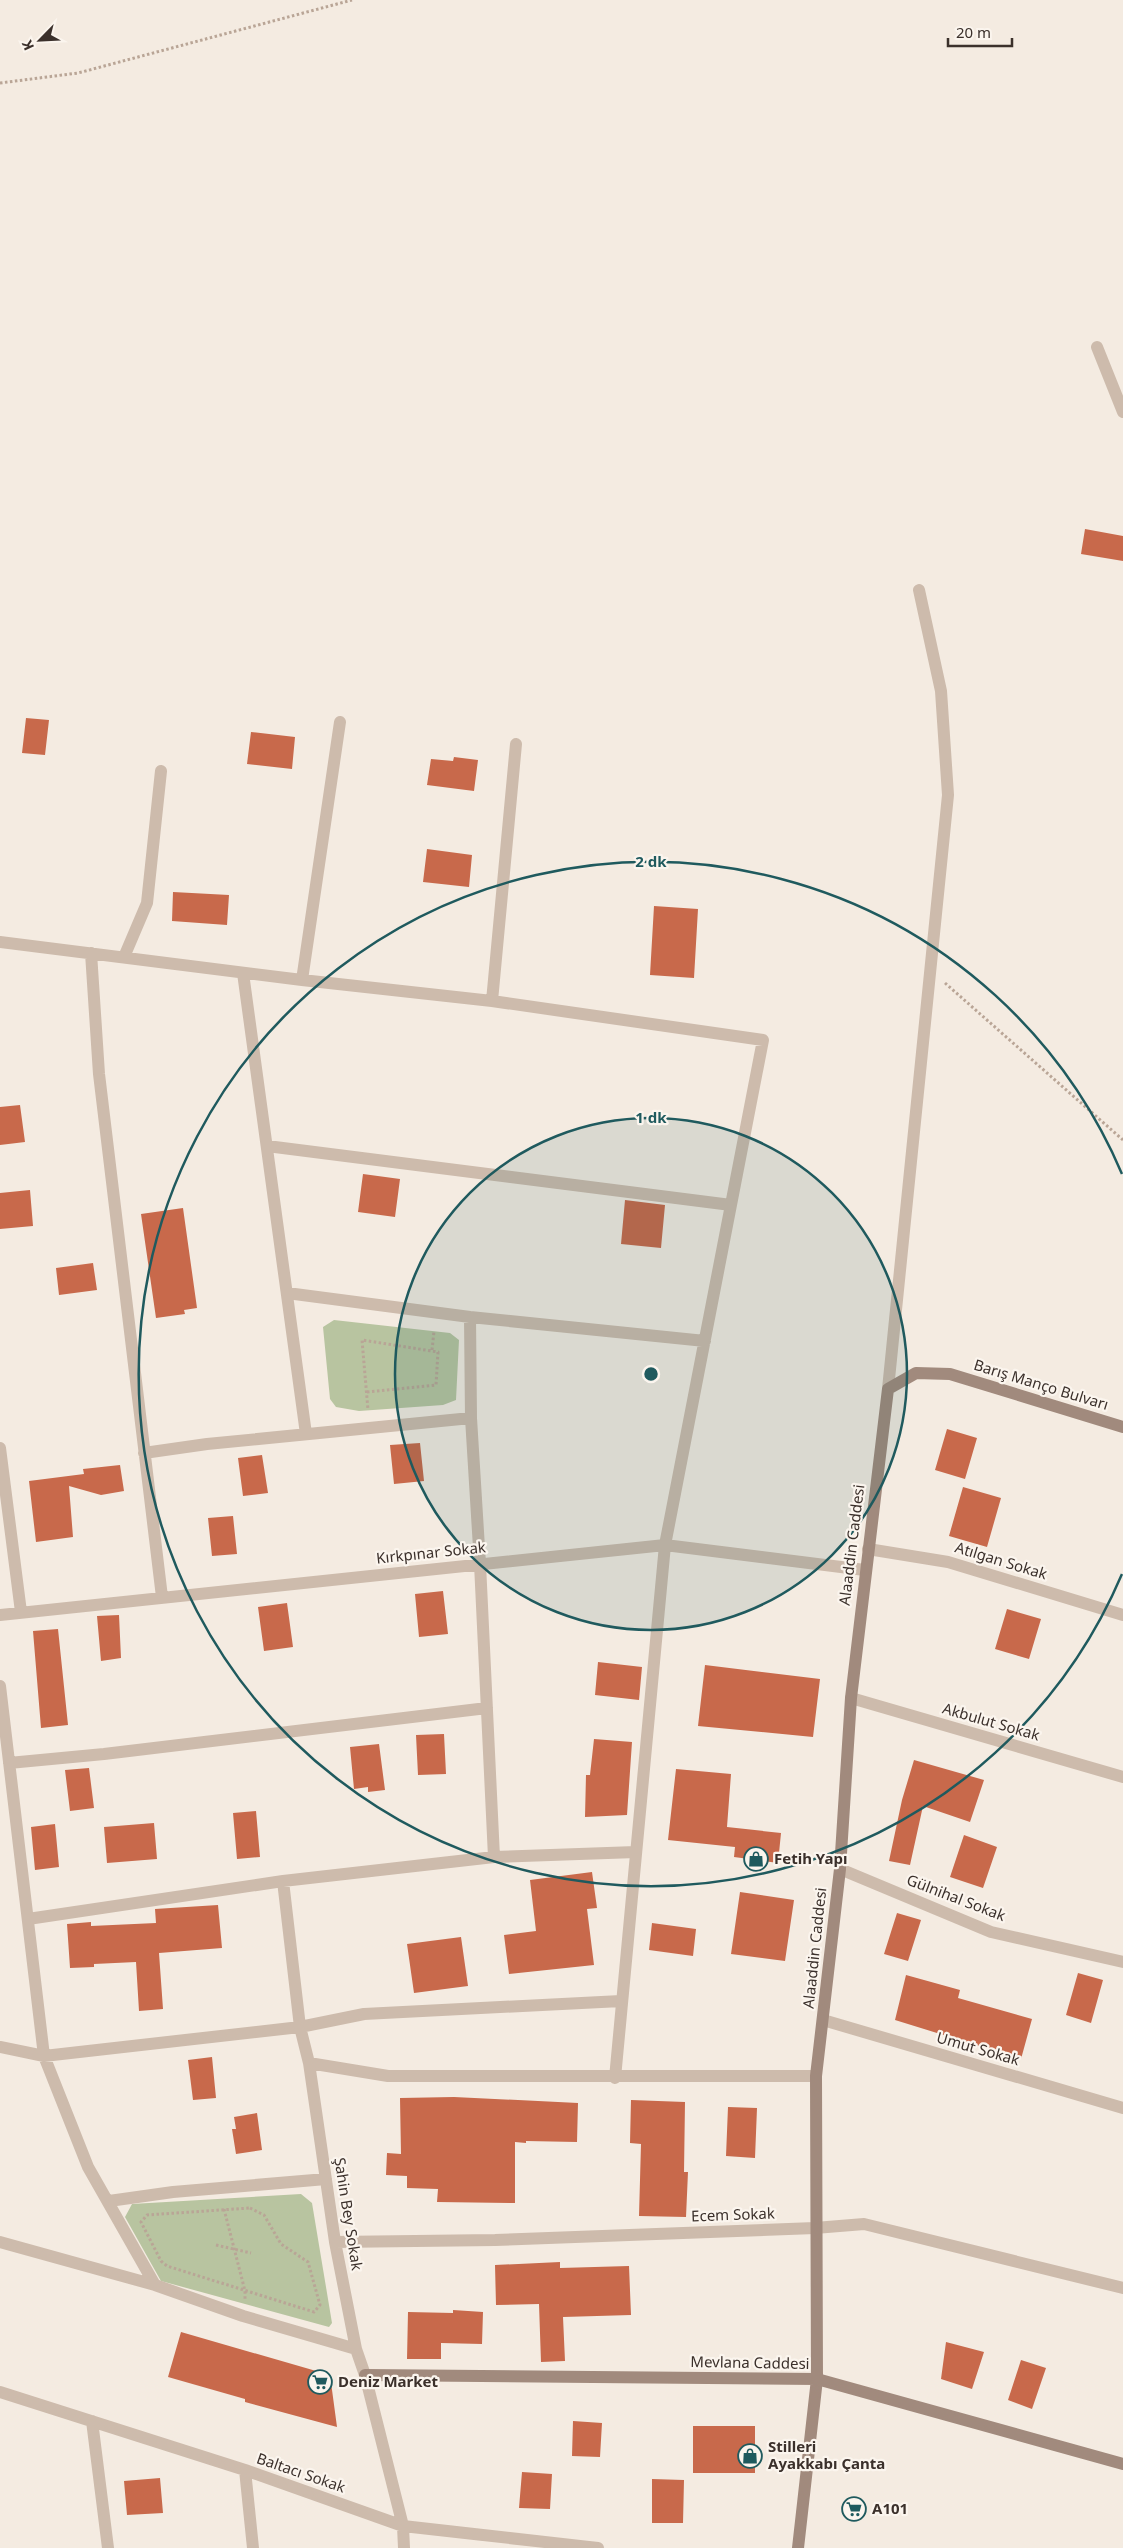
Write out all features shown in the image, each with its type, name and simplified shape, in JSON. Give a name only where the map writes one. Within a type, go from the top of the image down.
[{"type":"street","points":[[1097,347],[1123,412]]},
{"type":"street","points":[[888,1389],[948,795],[941,691],[919,590]]},
{"type":"street","points":[[302,980],[340,722]]},
{"type":"street","points":[[492,1001],[516,744]]},
{"type":"street","points":[[124,958],[147,903],[162,771]]},
{"type":"street","points":[[0,942],[243,973],[492,1001],[763,1040],[665,1545],[615,2078]]},
{"type":"street","points":[[91,953],[99,1074],[162,1597]]},
{"type":"street","points":[[243,973],[306,1434]]},
{"type":"street","points":[[267,1146],[731,1206]]},
{"type":"street","points":[[287,1293],[470,1318],[705,1341]]},
{"type":"street","points":[[470,1318],[471,1418],[494,1857]]},
{"type":"street","name":"Barış Manço Bulvarı","points":[[888,1389],[916,1373],[950,1374],[1123,1427]]},
{"type":"street","name":"Alaaddin Caddesi","points":[[798,2548],[817,2380],[816,2076],[840,1869],[851,1698],[888,1389]]},
{"type":"street","points":[[144,1453],[306,1434],[471,1418]]},
{"type":"street","points":[[0,1448],[21,1612]]},
{"type":"street","name":"Kırkpınar Sokak","points":[[0,1615],[665,1545],[865,1570]]},
{"type":"street","name":"Atılgan Sokak","points":[[868,1549],[948,1562],[1123,1615]]},
{"type":"street","points":[[0,1686],[44,2056],[88,2167],[155,2285]]},
{"type":"street","name":"Akbulut Sokak","points":[[851,1698],[1123,1777]]},
{"type":"street","points":[[9,1764],[487,1708]]},
{"type":"street","points":[[28,1919],[283,1881],[494,1857],[636,1852]]},
{"type":"street","name":"Gülnihal Sokak","points":[[840,1869],[991,1932],[1123,1962]]},
{"type":"street","name":"Şahin Bey Sokak","points":[[283,1881],[300,2027],[309,2063],[335,2242],[356,2350],[365,2374],[402,2526],[404,2548]]},
{"type":"street","points":[[0,2047],[44,2056],[300,2027],[364,2014],[621,2001]]},
{"type":"street","name":"Umut Sokak","points":[[823,2020],[1123,2108]]},
{"type":"street","points":[[309,2063],[388,2076],[615,2078],[816,2076]]},
{"type":"street","points":[[109,2201],[173,2192],[326,2179]]},
{"type":"street","name":"Ecem Sokak","points":[[335,2242],[496,2240],[815,2228],[864,2224],[1123,2288]]},
{"type":"street","points":[[0,2242],[155,2285],[244,2316],[356,2350]]},
{"type":"street","name":"Mevlana Caddesi","points":[[365,2374],[817,2380],[1123,2464]]},
{"type":"street","name":"Baltacı Sokak","points":[[0,2392],[245,2470],[402,2526],[598,2548]]},
{"type":"street","points":[[92,2421],[108,2548]]},
{"type":"street","points":[[245,2470],[253,2548]]},
{"type":"path","points":[[0,83],[78,73],[352,0]]},
{"type":"path","points":[[931,971],[1123,1140]]},
{"type":"path","points":[[432,1350],[434,1331]]},
{"type":"path","points":[[366,1392],[436,1385],[438,1352],[362,1340],[366,1392],[368,1410]]},
{"type":"path","points":[[250,2208],[264,2215],[280,2244],[308,2262],[320,2308],[314,2312],[245,2291],[163,2263],[141,2222],[147,2215],[250,2208]]},
{"type":"path","points":[[224,2209],[245,2291],[244,2316]]},
{"type":"path","points":[[216,2246],[251,2253]]},
{"type":"green space","points":[[334,1320],[450,1333],[459,1340],[456,1400],[443,1405],[359,1411],[336,1407],[330,1399],[323,1327]]},
{"type":"green space","points":[[301,2194],[312,2203],[332,2323],[329,2327],[161,2281],[125,2217],[132,2204]]},
{"type":"building","points":[[1085,529],[1123,536],[1123,561],[1081,554]]},
{"type":"building","points":[[26,718],[49,720],[45,755],[22,753]]},
{"type":"building","points":[[251,732],[295,737],[292,769],[247,764]]},
{"type":"building","points":[[454,757],[478,760],[474,791],[427,785],[431,759],[453,761]]},
{"type":"building","points":[[427,849],[472,855],[469,887],[423,882]]},
{"type":"building","points":[[173,892],[229,895],[227,925],[172,921]]},
{"type":"building","points":[[654,906],[698,909],[694,978],[650,975]]},
{"type":"building","points":[[20,1105],[25,1142],[0,1145],[0,1107]]},
{"type":"building","points":[[363,1174],[400,1179],[395,1217],[358,1212]]},
{"type":"building","points":[[30,1190],[33,1226],[0,1229],[0,1193]]},
{"type":"building","points":[[625,1200],[665,1205],[661,1248],[621,1244]]},
{"type":"building","points":[[183,1208],[197,1308],[184,1310],[185,1314],[156,1318],[141,1214]]},
{"type":"building","points":[[93,1263],[97,1290],[59,1295],[56,1268]]},
{"type":"building","points":[[947,1429],[977,1438],[965,1479],[935,1470]]},
{"type":"building","points":[[420,1443],[424,1481],[394,1484],[390,1445]]},
{"type":"building","points":[[262,1455],[268,1493],[243,1496],[238,1458]]},
{"type":"building","points":[[120,1465],[124,1491],[101,1495],[69,1486],[73,1537],[36,1542],[29,1481],[84,1474],[83,1469]]},
{"type":"building","points":[[963,1487],[1001,1498],[987,1547],[949,1536]]},
{"type":"building","points":[[233,1516],[237,1554],[212,1556],[208,1518]]},
{"type":"building","points":[[443,1591],[448,1634],[419,1637],[415,1594]]},
{"type":"building","points":[[287,1603],[293,1647],[264,1651],[258,1607]]},
{"type":"building","points":[[1007,1609],[1041,1619],[1029,1659],[995,1649]]},
{"type":"building","points":[[119,1615],[121,1658],[101,1661],[97,1616]]},
{"type":"building","points":[[58,1629],[68,1725],[41,1728],[33,1631]]},
{"type":"building","points":[[598,1662],[642,1667],[639,1700],[595,1695]]},
{"type":"building","points":[[705,1665],[820,1679],[813,1737],[698,1726]]},
{"type":"building","points":[[444,1734],[446,1774],[418,1775],[416,1735]]},
{"type":"building","points":[[594,1739],[632,1742],[627,1815],[585,1817],[586,1775],[590,1775]]},
{"type":"building","points":[[379,1744],[385,1790],[368,1792],[368,1787],[354,1789],[350,1747]]},
{"type":"building","points":[[914,1760],[984,1780],[970,1822],[923,1806],[910,1865],[889,1861],[902,1800]]},
{"type":"building","points":[[89,1768],[94,1808],[70,1811],[65,1770]]},
{"type":"building","points":[[676,1769],[731,1774],[727,1827],[781,1833],[778,1863],[734,1857],[735,1847],[668,1840]]},
{"type":"building","points":[[256,1811],[260,1857],[237,1859],[233,1813]]},
{"type":"building","points":[[154,1823],[157,1859],[107,1863],[104,1827]]},
{"type":"building","points":[[55,1824],[59,1867],[35,1870],[31,1827]]},
{"type":"building","points":[[964,1835],[997,1847],[983,1888],[950,1877]]},
{"type":"building","points":[[592,1872],[597,1908],[587,1909],[594,1965],[509,1974],[504,1935],[536,1931],[530,1880]]},
{"type":"building","points":[[740,1892],[794,1900],[785,1961],[731,1954]]},
{"type":"building","points":[[218,1905],[222,1948],[159,1953],[163,2009],[139,2011],[136,1962],[94,1964],[94,1967],[70,1968],[67,1924],[91,1922],[91,1926],[156,1923],[155,1909]]},
{"type":"building","points":[[897,1913],[921,1920],[908,1961],[884,1954]]},
{"type":"building","points":[[652,1923],[696,1929],[693,1956],[649,1950]]},
{"type":"building","points":[[461,1937],[468,1986],[414,1993],[407,1944]]},
{"type":"building","points":[[1078,1973],[1103,1980],[1091,2023],[1066,2015]]},
{"type":"building","points":[[906,1975],[960,1990],[958,1998],[1032,2019],[1021,2059],[895,2020]]},
{"type":"building","points":[[212,2057],[216,2098],[193,2100],[188,2060]]},
{"type":"building","points":[[454,2097],[578,2103],[577,2142],[515,2142],[515,2203],[437,2202],[438,2189],[407,2188],[407,2176],[386,2175],[387,2153],[401,2154],[400,2098]]},
{"type":"building","points":[[631,2100],[685,2102],[684,2172],[688,2172],[686,2217],[639,2216],[641,2144],[630,2143]]},
{"type":"building","points":[[728,2107],[757,2108],[755,2158],[726,2156]]},
{"type":"building","points":[[257,2113],[262,2150],[236,2154],[232,2129],[236,2129],[234,2117]]},
{"type":"building","points":[[560,2262],[560,2268],[629,2266],[631,2315],[563,2317],[565,2361],[541,2362],[539,2304],[496,2305],[495,2265]]},
{"type":"building","points":[[453,2310],[483,2312],[482,2344],[441,2343],[441,2359],[407,2359],[408,2312],[453,2313]]},
{"type":"building","points":[[181,2332],[330,2375],[337,2427],[245,2402],[245,2399],[168,2377]]},
{"type":"building","points":[[946,2342],[984,2352],[972,2389],[941,2379]]},
{"type":"building","points":[[1021,2360],[1046,2368],[1032,2409],[1008,2400]]},
{"type":"building","points":[[573,2421],[602,2423],[600,2457],[572,2456]]},
{"type":"building","points":[[693,2426],[755,2426],[755,2473],[693,2473]]},
{"type":"building","points":[[522,2472],[552,2474],[550,2509],[519,2508]]},
{"type":"building","points":[[160,2478],[163,2513],[127,2515],[124,2481]]},
{"type":"building","points":[[652,2479],[684,2480],[683,2523],[652,2523]]},
{"type":"place","name":"Fetih Yapı","points":[[756,1859]]},
{"type":"place","name":"Deniz Market","points":[[320,2382]]},
{"type":"place","name":"Stilleri Ayakkabı Çanta","points":[[750,2456]]},
{"type":"place","name":"A101","points":[[854,2509]]}]
